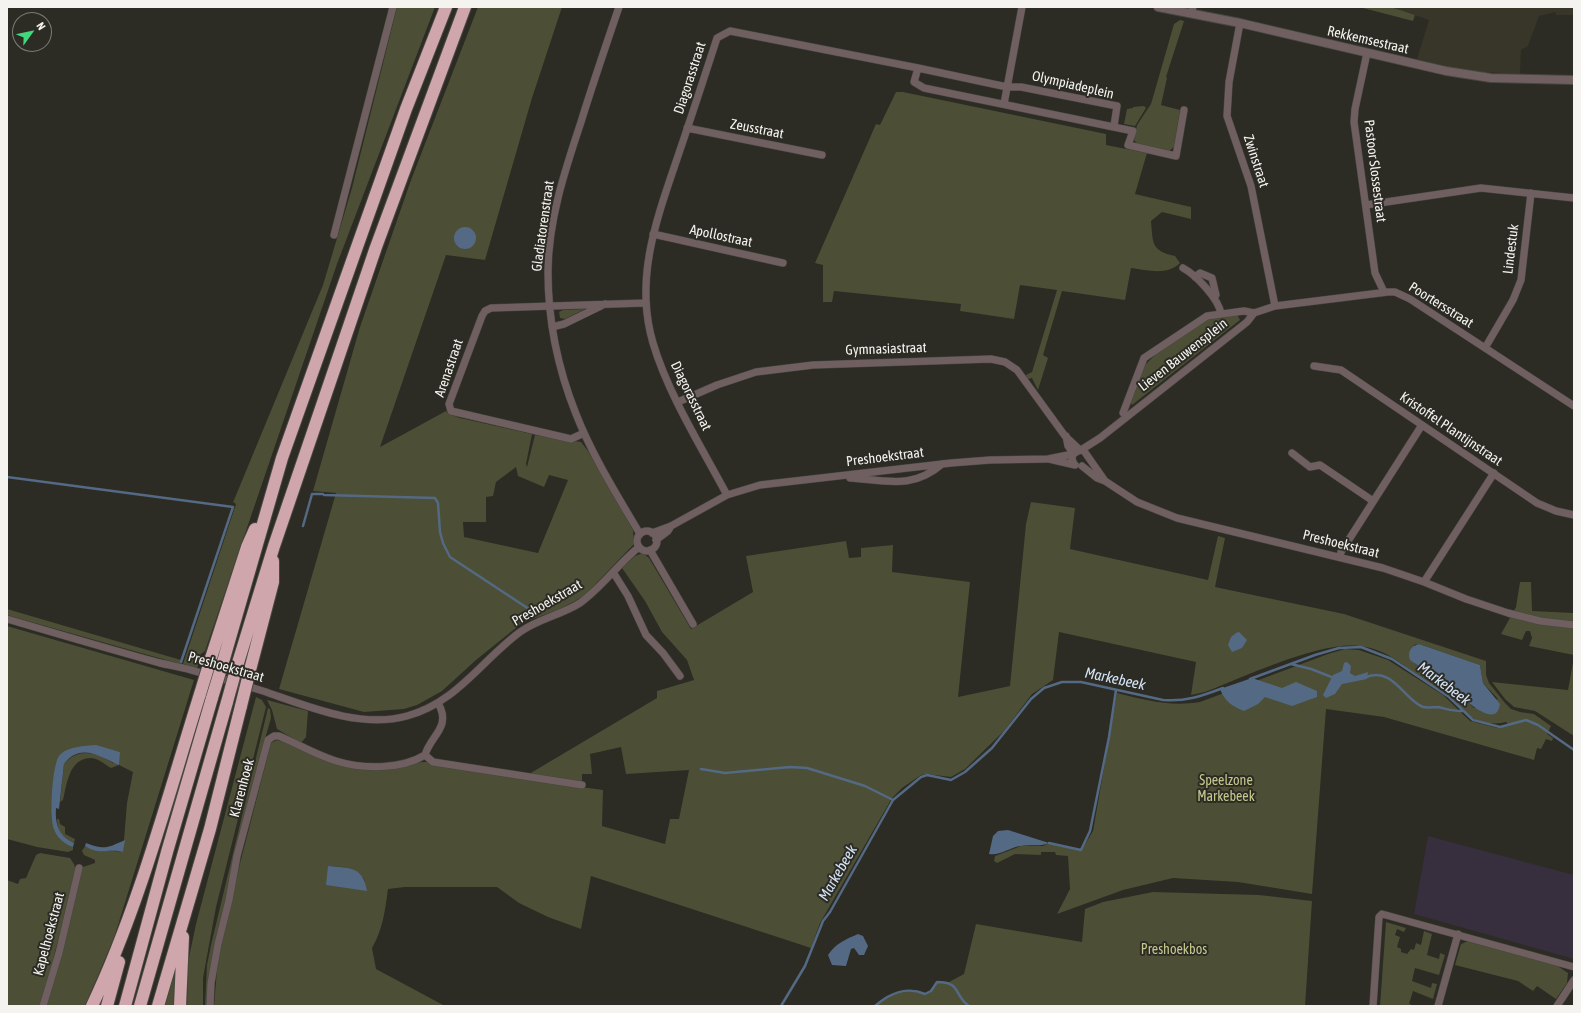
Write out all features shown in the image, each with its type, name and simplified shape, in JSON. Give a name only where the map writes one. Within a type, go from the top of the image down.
[{"type":"highway","points":[[92,1006],[107,974],[141,879],[247,547],[270,493],[406,109],[446,7]]},
{"type":"highway","points":[[140,1006],[237,666],[274,546],[376,247],[465,7]]},
{"type":"highway","points":[[125,1006],[167,852],[249,575],[270,493]]},
{"type":"highway","points":[[158,1006],[177,940],[185,920],[210,829],[273,582],[274,546]]},
{"type":"highway","points":[[107,1006],[141,879]]},
{"type":"highway","points":[[180,1006],[185,920]]},
{"type":"street","points":[[334,235],[392,7]]},
{"type":"street","name":"Gladiatorenstraat","points":[[619,7],[567,166],[558,199],[549,255],[549,305],[552,327],[567,388],[584,433],[640,534]]},
{"type":"street","points":[[1004,104],[1022,7]]},
{"type":"street","name":"Rekkemsestraat","points":[[1158,7],[1192,10],[1240,23],[1473,76],[1574,80]]},
{"type":"street","name":"Zwinstraat","points":[[1240,23],[1229,82],[1227,116],[1252,186],[1274,306]]},
{"type":"street","name":"Diagorasstraat","points":[[727,495],[678,402],[653,343],[645,303],[648,252],[717,38],[730,31],[918,68]]},
{"type":"street","name":"Pastoor Slossestraat","points":[[1368,53],[1355,109],[1354,122],[1375,273],[1384,292]]},
{"type":"street","points":[[918,68],[914,82],[918,86],[1132,130],[1128,145],[1176,156],[1184,110]]},
{"type":"street","name":"Olympiadeplein","points":[[918,68],[1007,87],[1021,87],[1117,106],[1114,126]]},
{"type":"street","name":"Zeusstraat","points":[[687,128],[822,155]]},
{"type":"street","points":[[1366,205],[1481,188],[1574,198]]},
{"type":"street","name":"Lindestuk","points":[[1485,348],[1513,300],[1521,280],[1531,193]]},
{"type":"street","name":"Apollostraat","points":[[653,234],[783,263]]},
{"type":"street","name":"Lieven Bauwensplein","points":[[1182,268],[1195,277],[1214,298],[1221,314]]},
{"type":"street","name":"Lieven Bauwensplein","points":[[1195,277],[1200,273],[1212,278],[1216,295],[1214,298]]},
{"type":"street","name":"Poortersstraat","points":[[1274,306],[1384,292],[1395,292],[1410,299],[1574,406]]},
{"type":"street","points":[[549,305],[645,303]]},
{"type":"street","points":[[552,327],[564,324],[607,304]]},
{"type":"street","name":"Arenastraat","points":[[549,305],[491,308],[485,311],[449,407],[454,412],[571,439],[584,433]]},
{"type":"street","name":"Lieven Bauwensplein","points":[[1126,416],[1123,413],[1126,403],[1144,358],[1207,316],[1244,311],[1254,313],[1274,306]]},
{"type":"street","name":"Lieven Bauwensplein","points":[[1077,452],[1100,438],[1247,322],[1254,313]]},
{"type":"street","name":"Gymnasiastraat","points":[[678,402],[717,385],[756,372],[813,364],[991,359],[1005,362],[1017,370],[1066,436],[1068,446],[1077,452]]},
{"type":"street","name":"Kristoffel Plantijnstraat","points":[[1314,366],[1341,370],[1537,503],[1556,511],[1574,515]]},
{"type":"street","points":[[1340,556],[1341,552],[1422,425]]},
{"type":"street","name":"Lieven Bauwensplein","points":[[1088,457],[1100,438]]},
{"type":"street","points":[[1077,452],[1088,457],[1088,461],[1082,466],[1074,464],[1072,459],[1077,452]]},
{"type":"street","name":"Preshoekstraat","points":[[1048,459],[1077,452]]},
{"type":"street","points":[[1292,453],[1310,467],[1320,465],[1373,501]]},
{"type":"street","name":"Preshoekstraat","points":[[1088,457],[1105,481]]},
{"type":"street","name":"Preshoekstraat","points":[[652,533],[671,526],[727,495],[760,485],[942,464],[990,460],[1048,459],[1074,464]]},
{"type":"street","name":"Preshoekstraat","points":[[832,477],[896,482],[916,480],[930,474],[942,464]]},
{"type":"street","name":"Preshoekstraat","points":[[1082,466],[1097,478],[1105,481],[1137,502],[1177,518],[1340,556],[1383,568],[1508,613],[1540,621],[1574,625]]},
{"type":"street","points":[[1424,582],[1494,473]]},
{"type":"street","name":"Preshoekstraat","points":[[656,540],[668,531],[671,526]]},
{"type":"street","points":[[646,531],[652,533],[656,540],[655,546],[650,550],[644,550],[639,547],[637,540],[640,534],[646,531]]},
{"type":"street","name":"Preshoekstraat","points":[[7,619],[161,663],[196,671],[283,698],[350,716],[377,720],[397,718],[416,713],[438,703],[460,688],[521,631],[580,602],[639,547]]},
{"type":"street","points":[[650,550],[693,624]]},
{"type":"street","points":[[613,572],[628,596],[646,635],[663,653],[680,676]]},
{"type":"street","points":[[438,703],[443,716],[442,725],[426,755],[433,762],[582,785]]},
{"type":"street","name":"Klarenhoek","points":[[210,1006],[211,983],[218,944],[229,900],[237,856],[268,740],[274,736],[279,736],[332,759],[358,764],[401,764],[411,762],[426,755]]},
{"type":"street","name":"Kapelhoekstraat","points":[[43,1006],[79,868]]},
{"type":"street","points":[[1373,1006],[1379,917],[1382,914],[1574,967]]},
{"type":"street","points":[[1438,1006],[1458,934]]},
{"type":"street","points":[[1557,1006],[1574,980]]},
{"type":"shaded area","points":[[1391,7],[1574,7],[1574,15],[1556,15],[1556,12],[1539,16],[1528,46],[1521,50],[1520,74],[1483,72],[1451,68],[1417,59],[1429,20]]},
{"type":"shaded area","points":[[1428,836],[1574,875],[1574,959],[1414,914]]},
{"type":"green space","points":[[397,7],[435,7],[337,264],[205,651],[201,654],[197,669],[183,664],[236,504],[233,502],[323,285],[352,188]]},
{"type":"green space","points":[[478,7],[562,7],[532,98],[485,260],[446,255],[380,447],[446,411],[449,414],[460,418],[532,434],[526,464],[527,467],[535,435],[581,442],[588,451],[633,530],[634,544],[584,596],[560,609],[522,623],[476,660],[442,691],[417,705],[404,709],[364,712],[279,689],[336,493],[313,491],[360,327],[411,180]],"holes":[[[516,467],[518,476],[544,487],[549,475],[568,480],[538,553],[464,537],[463,522],[486,522],[486,497],[493,496],[496,482]]]},
{"type":"green space","points":[[1359,7],[1391,7],[1415,15],[1413,21]]},
{"type":"green space","points":[[1180,20],[1184,21],[1166,77],[1161,105],[1180,110],[1174,147],[1169,151],[1145,147],[1134,140],[1137,125],[1151,104],[1174,24]]},
{"type":"green space","points":[[896,92],[903,92],[1106,134],[1106,145],[1147,153],[1135,194],[1191,207],[1191,219],[1162,212],[1151,221],[1153,240],[1157,249],[1161,252],[1175,256],[1180,263],[1169,270],[1163,271],[1150,271],[1131,268],[1125,300],[1062,291],[1043,355],[1048,358],[1038,390],[1032,378],[1027,379],[1026,375],[1032,372],[1057,290],[1020,285],[1014,319],[960,311],[961,304],[834,291],[832,302],[823,302],[823,265],[815,263],[876,124],[880,125]]},
{"type":"green space","points":[[1144,106],[1146,108],[1135,126],[1124,124],[1127,109]]},
{"type":"green space","points":[[585,309],[565,319],[560,318],[559,312],[563,310]]},
{"type":"green space","points":[[1233,315],[1238,316],[1240,320],[1132,405],[1130,401],[1145,365],[1158,352],[1207,318]]},
{"type":"green space","name":"Speelzone Markebeek","points":[[1031,502],[1075,508],[1070,549],[1208,580],[1218,536],[1225,538],[1215,587],[1344,614],[1486,661],[1486,675],[1489,683],[1505,703],[1511,709],[1534,714],[1551,726],[1547,734],[1553,738],[1552,741],[1546,739],[1541,749],[1537,748],[1534,760],[1384,717],[1326,709],[1312,894],[1238,882],[1173,878],[1123,890],[1057,914],[1070,889],[1068,856],[1056,855],[1055,852],[1041,852],[1041,855],[1015,854],[997,863],[994,861],[995,856],[1021,846],[1043,846],[1049,843],[1081,851],[1093,831],[1117,693],[1168,703],[1178,704],[1200,702],[1328,654],[1345,649],[1359,650],[1388,660],[1443,695],[1470,721],[1497,728],[1509,725],[1506,722],[1488,723],[1471,717],[1448,694],[1385,653],[1368,647],[1343,646],[1303,654],[1205,692],[1191,695],[1196,662],[1059,632],[1053,680],[1032,694],[1004,731],[965,769],[951,777],[926,774],[921,775],[902,788],[892,798],[820,923],[811,948],[591,876],[581,929],[548,917],[519,903],[497,887],[405,887],[388,889],[385,912],[381,927],[372,948],[376,969],[445,1006],[214,1006],[219,945],[271,743],[277,740],[288,743],[339,765],[426,762],[508,777],[603,790],[602,826],[665,844],[670,819],[679,819],[689,770],[626,774],[621,747],[590,754],[592,774],[582,774],[582,782],[529,774],[657,698],[657,691],[694,680],[687,660],[662,632],[645,601],[622,568],[635,556],[643,553],[649,558],[691,629],[753,592],[746,556],[846,541],[849,558],[861,557],[861,548],[893,545],[892,572],[970,582],[958,697],[1010,686],[1026,524]],"holes":[[[1419,644],[1480,665],[1483,683],[1498,699],[1474,708],[1454,689],[1414,663],[1414,645]],[[328,866],[344,867],[354,870],[362,876],[365,881]]]},
{"type":"green space","points":[[1520,582],[1531,582],[1532,611],[1574,613],[1574,655],[1529,646],[1532,638],[1530,631],[1526,631],[1522,640],[1501,634],[1516,607]]},
{"type":"green space","points":[[7,609],[181,660],[180,664],[7,615]]},
{"type":"green space","points":[[7,626],[194,680],[114,938],[85,1006],[46,1006],[81,870],[83,867],[95,863],[95,860],[84,855],[82,851],[85,846],[99,851],[123,852],[127,803],[133,772],[119,765],[111,768],[93,758],[83,759],[77,763],[70,773],[63,800],[60,802],[64,764],[69,759],[81,753],[88,753],[101,756],[113,763],[120,752],[112,750],[64,752],[52,819],[60,839],[73,847],[73,850],[68,852],[37,847],[7,839]]},
{"type":"green space","points":[[1574,657],[1574,736],[1535,711],[1514,707],[1505,699],[1492,682],[1568,690]]},
{"type":"green space","points":[[256,697],[262,700],[266,707],[216,907],[203,978],[203,1006],[187,1006],[188,962],[196,924]]},
{"type":"green space","points":[[267,700],[308,711],[306,737],[301,743],[277,729],[272,710]]},
{"type":"green space","points":[[268,708],[270,709],[271,718],[261,753],[207,1006],[205,1006],[207,965],[211,945]]},
{"type":"green space","points":[[57,819],[59,819],[60,824],[65,827],[65,834],[75,839],[74,843],[66,839],[61,834]]},
{"type":"green space","points":[[40,853],[70,858],[76,871],[41,1006],[7,1006],[7,880],[18,884],[20,879],[26,878],[36,855]]},
{"type":"green space","name":"Preshoekbos","points":[[1153,892],[1259,895],[1312,901],[1305,1006],[875,1006],[886,997],[898,992],[911,991],[925,994],[931,991],[937,982],[949,982],[964,974],[976,924],[1082,942],[1085,909],[1103,902]]},
{"type":"green space","points":[[1386,922],[1406,928],[1404,932],[1397,929],[1395,935],[1400,937],[1397,947],[1401,949],[1401,952],[1407,954],[1411,949],[1414,950],[1416,943],[1421,945],[1424,931],[1432,934],[1427,955],[1439,959],[1440,953],[1445,955],[1439,975],[1415,968],[1412,981],[1431,988],[1432,983],[1437,984],[1433,999],[1413,991],[1409,1004],[1415,1006],[1380,1006]]},
{"type":"green space","points":[[1468,941],[1556,965],[1568,973],[1567,983],[1556,999],[1537,986],[1533,991],[1518,981],[1455,965],[1461,944]]},
{"type":"green space","points":[[178,954],[176,1006],[163,1006]]},
{"type":"water","points":[[465,227],[469,228],[475,234],[475,242],[469,248],[465,249],[461,248],[455,242],[454,238],[455,234],[461,228]]},
{"type":"water","points":[[1239,632],[1247,640],[1242,648],[1232,652],[1228,645],[1231,637]]},
{"type":"water","points":[[1419,644],[1480,665],[1483,683],[1500,704],[1497,712],[1491,714],[1474,707],[1444,681],[1410,660],[1410,650]]},
{"type":"water","points":[[1347,662],[1351,666],[1350,673],[1355,676],[1368,672],[1367,679],[1342,684],[1335,694],[1326,698],[1323,695],[1333,675],[1342,671],[1344,663]]},
{"type":"water","points":[[1252,678],[1282,688],[1296,682],[1317,691],[1317,697],[1292,706],[1265,697],[1258,704],[1244,711],[1229,703],[1220,689]]},
{"type":"water","points":[[96,745],[120,752],[119,765],[91,753],[77,754],[70,757],[64,764],[59,809],[56,808],[56,819],[61,833],[64,837],[74,843],[73,847],[59,838],[52,823],[53,781],[55,770],[59,756],[62,753],[71,748]]},
{"type":"water","points":[[1008,830],[1049,843],[1042,845],[1020,846],[997,854],[989,854],[993,836],[998,831]]},
{"type":"water","points":[[125,840],[123,852],[95,851],[85,846],[86,843],[98,847],[106,847]]},
{"type":"water","points":[[328,866],[349,868],[359,873],[365,883],[367,891],[326,885]]},
{"type":"water","points":[[858,934],[863,936],[868,946],[864,955],[859,955],[854,948],[851,949],[846,966],[832,965],[828,955],[831,951],[841,942]]},
{"type":"waterway","points":[[7,477],[233,507],[181,662]]},
{"type":"waterway","points":[[303,526],[312,494],[323,494]]},
{"type":"waterway","points":[[324,495],[435,498],[438,503],[440,532],[443,543],[450,557],[535,613]]},
{"type":"waterway","name":"Markebeek","points":[[1250,679],[1315,655],[1339,648],[1361,647],[1392,659],[1449,697],[1473,720],[1500,727],[1526,720],[1538,725],[1574,750]]},
{"type":"waterway","points":[[1291,664],[1311,669],[1334,678]]},
{"type":"waterway","points":[[1366,677],[1376,675],[1384,676],[1398,685],[1410,698],[1423,707],[1438,707],[1462,711]]},
{"type":"waterway","name":"Markebeek","points":[[781,1006],[805,966],[823,921],[830,912],[893,800],[921,777],[927,775],[951,780],[965,772],[992,748],[1031,699],[1044,688],[1062,682],[1081,682],[1163,700],[1193,698],[1223,688]]},
{"type":"waterway","points":[[1049,843],[1081,850],[1090,831],[1109,737],[1116,690]]},
{"type":"waterway","points":[[701,769],[725,773],[790,767],[807,768],[865,786],[893,800]]},
{"type":"waterway","points":[[875,1006],[892,994],[898,992],[911,991],[925,994],[931,991],[937,982],[950,984],[969,1006]]}]
